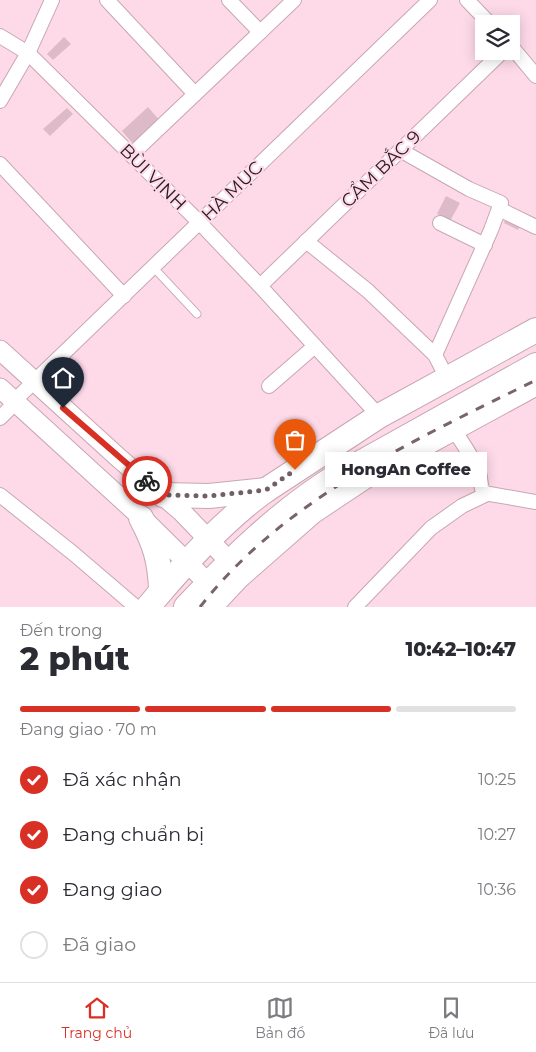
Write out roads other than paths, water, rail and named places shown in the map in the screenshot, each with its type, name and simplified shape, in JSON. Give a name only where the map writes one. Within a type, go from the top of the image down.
[{"type":"highway","points":[[155,599],[209,540],[253,499],[378,416],[536,330]]},
{"type":"highway","points":[[186,607],[230,562],[306,495],[536,365]]},
{"type":"highway","points":[[164,495],[209,496],[266,490]]},
{"type":"highway","points":[[141,518],[150,534],[160,564],[155,599]]},
{"type":"main road","points":[[0,350],[121,460],[164,495],[230,562]]},
{"type":"main road","points":[[213,607],[239,579],[312,514],[367,478],[536,386]]},
{"type":"main road","points":[[7,394],[208,583]]},
{"type":"street","points":[[0,101],[28,53],[52,0]]},
{"type":"street","points":[[107,0],[195,94]]},
{"type":"street","points":[[229,0],[260,32]]},
{"type":"street","points":[[131,155],[294,0]]},
{"type":"street","name":"HÀ MỤC","points":[[0,418],[8,409],[7,394],[34,381],[430,0]]},
{"type":"street","points":[[467,0],[481,15]]},
{"type":"street","name":"BÙI VỊNH","points":[[0,36],[28,53],[199,222],[378,416]]},
{"type":"street","points":[[520,57],[536,76]]},
{"type":"street","name":"CẨM BẮC 9","points":[[260,286],[494,60]]},
{"type":"street","points":[[400,150],[536,227]]},
{"type":"street","points":[[0,164],[124,296]]},
{"type":"street","points":[[435,355],[500,206]]},
{"type":"street","points":[[440,223],[484,245]]},
{"type":"street","points":[[306,241],[368,291],[435,355],[447,378]]},
{"type":"street","points":[[269,386],[315,346]]},
{"type":"street","points":[[454,430],[470,455],[479,475],[482,490],[487,494],[536,502]]},
{"type":"street","points":[[355,607],[431,528],[462,506],[487,494]]},
{"type":"street","points":[[0,495],[136,607]]},
{"type":"lane","points":[[153,267],[198,314]]},
{"type":"railway","points":[[200,607],[234,568],[271,534],[312,503],[354,475],[399,449],[536,380]]},
{"type":"place","name":"HongAn Coffee","points":[[295,470]]}]
